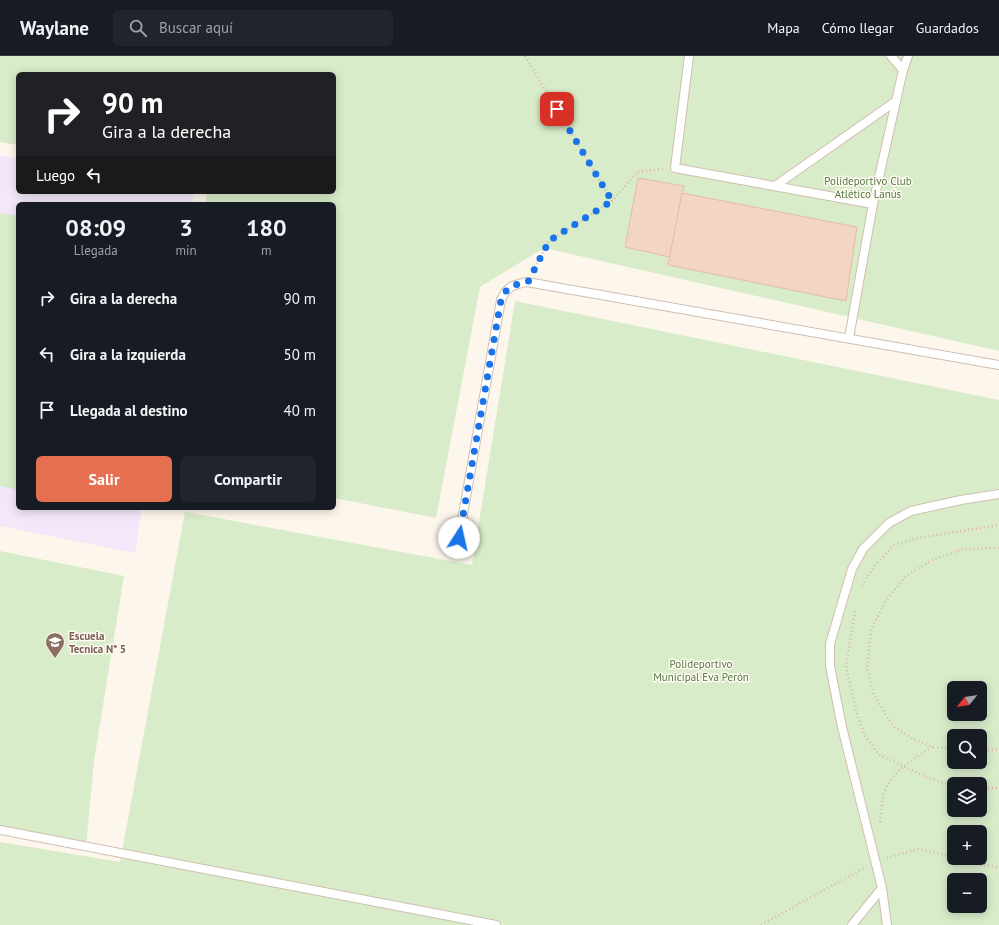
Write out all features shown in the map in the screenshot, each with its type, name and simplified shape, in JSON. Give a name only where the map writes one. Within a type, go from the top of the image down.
[{"type":"lane","points":[[689,56],[675,168],[873,204]]},
{"type":"lane","points":[[891,56],[903,70]]},
{"type":"lane","points":[[850,338],[873,204],[903,70],[908,56]]},
{"type":"lane","points":[[775,186],[896,101]]},
{"type":"lane","points":[[459,538],[501,300],[505,291],[515,285],[528,282],[999,365]]},
{"type":"lane","points":[[887,925],[882,888],[876,861],[842,728],[830,666],[830,644],[850,575],[863,549],[889,523],[911,511],[961,500],[999,494]]},
{"type":"lane","points":[[0,830],[496,925]]},
{"type":"lane","points":[[851,925],[882,888]]},
{"type":"path","points":[[525,56],[612,201]]},
{"type":"path","points":[[528,282],[549,241],[612,201],[637,172],[675,168]]},
{"type":"path","points":[[858,592],[874,566],[894,544],[918,538],[999,525]]},
{"type":"path","points":[[947,748],[933,747],[913,739],[893,726],[874,695],[867,668],[871,630],[886,600],[907,574],[932,560],[964,549],[999,548]]},
{"type":"path","points":[[855,607],[846,667],[857,714],[864,734],[878,754],[928,778],[947,784]]},
{"type":"path","points":[[987,750],[999,749]]},
{"type":"path","points":[[987,789],[999,788]]},
{"type":"path","points":[[876,861],[918,849],[947,856]]},
{"type":"path","points":[[986,865],[999,868]]},
{"type":"shaded area","points":[[0,155],[16,158],[16,194],[194,194],[192,202],[16,202],[16,510],[142,510],[135,553],[0,526]]},
{"type":"green space","name":"Polideportivo Club Atlético Lanús","points":[[0,56],[999,56],[999,351],[544,248],[480,287],[436,518],[336,498],[336,202],[205,202],[207,194],[336,194],[336,72],[16,72],[16,145],[0,142]]},
{"type":"green space","points":[[0,213],[16,216],[16,490],[0,486]]},
{"type":"green space","name":"Polideportivo Municipal Eva Perón","points":[[515,301],[999,400],[999,925],[0,925],[0,842],[120,862],[185,512],[472,565]]},
{"type":"green space","name":"Escuela Tecnica N* 5","points":[[0,551],[124,576],[94,761],[86,846],[0,826]]},
{"type":"building","points":[[638,178],[684,186],[670,257],[625,247]]},
{"type":"building","points":[[682,193],[857,227],[846,301],[668,265]]},
{"type":"place","name":"Escuela Tecnica N* 5","points":[[55,659]]},
{"type":"route","points":[[459,538],[501,300],[505,291],[515,285],[528,282],[549,241],[612,201],[557,109]]}]
